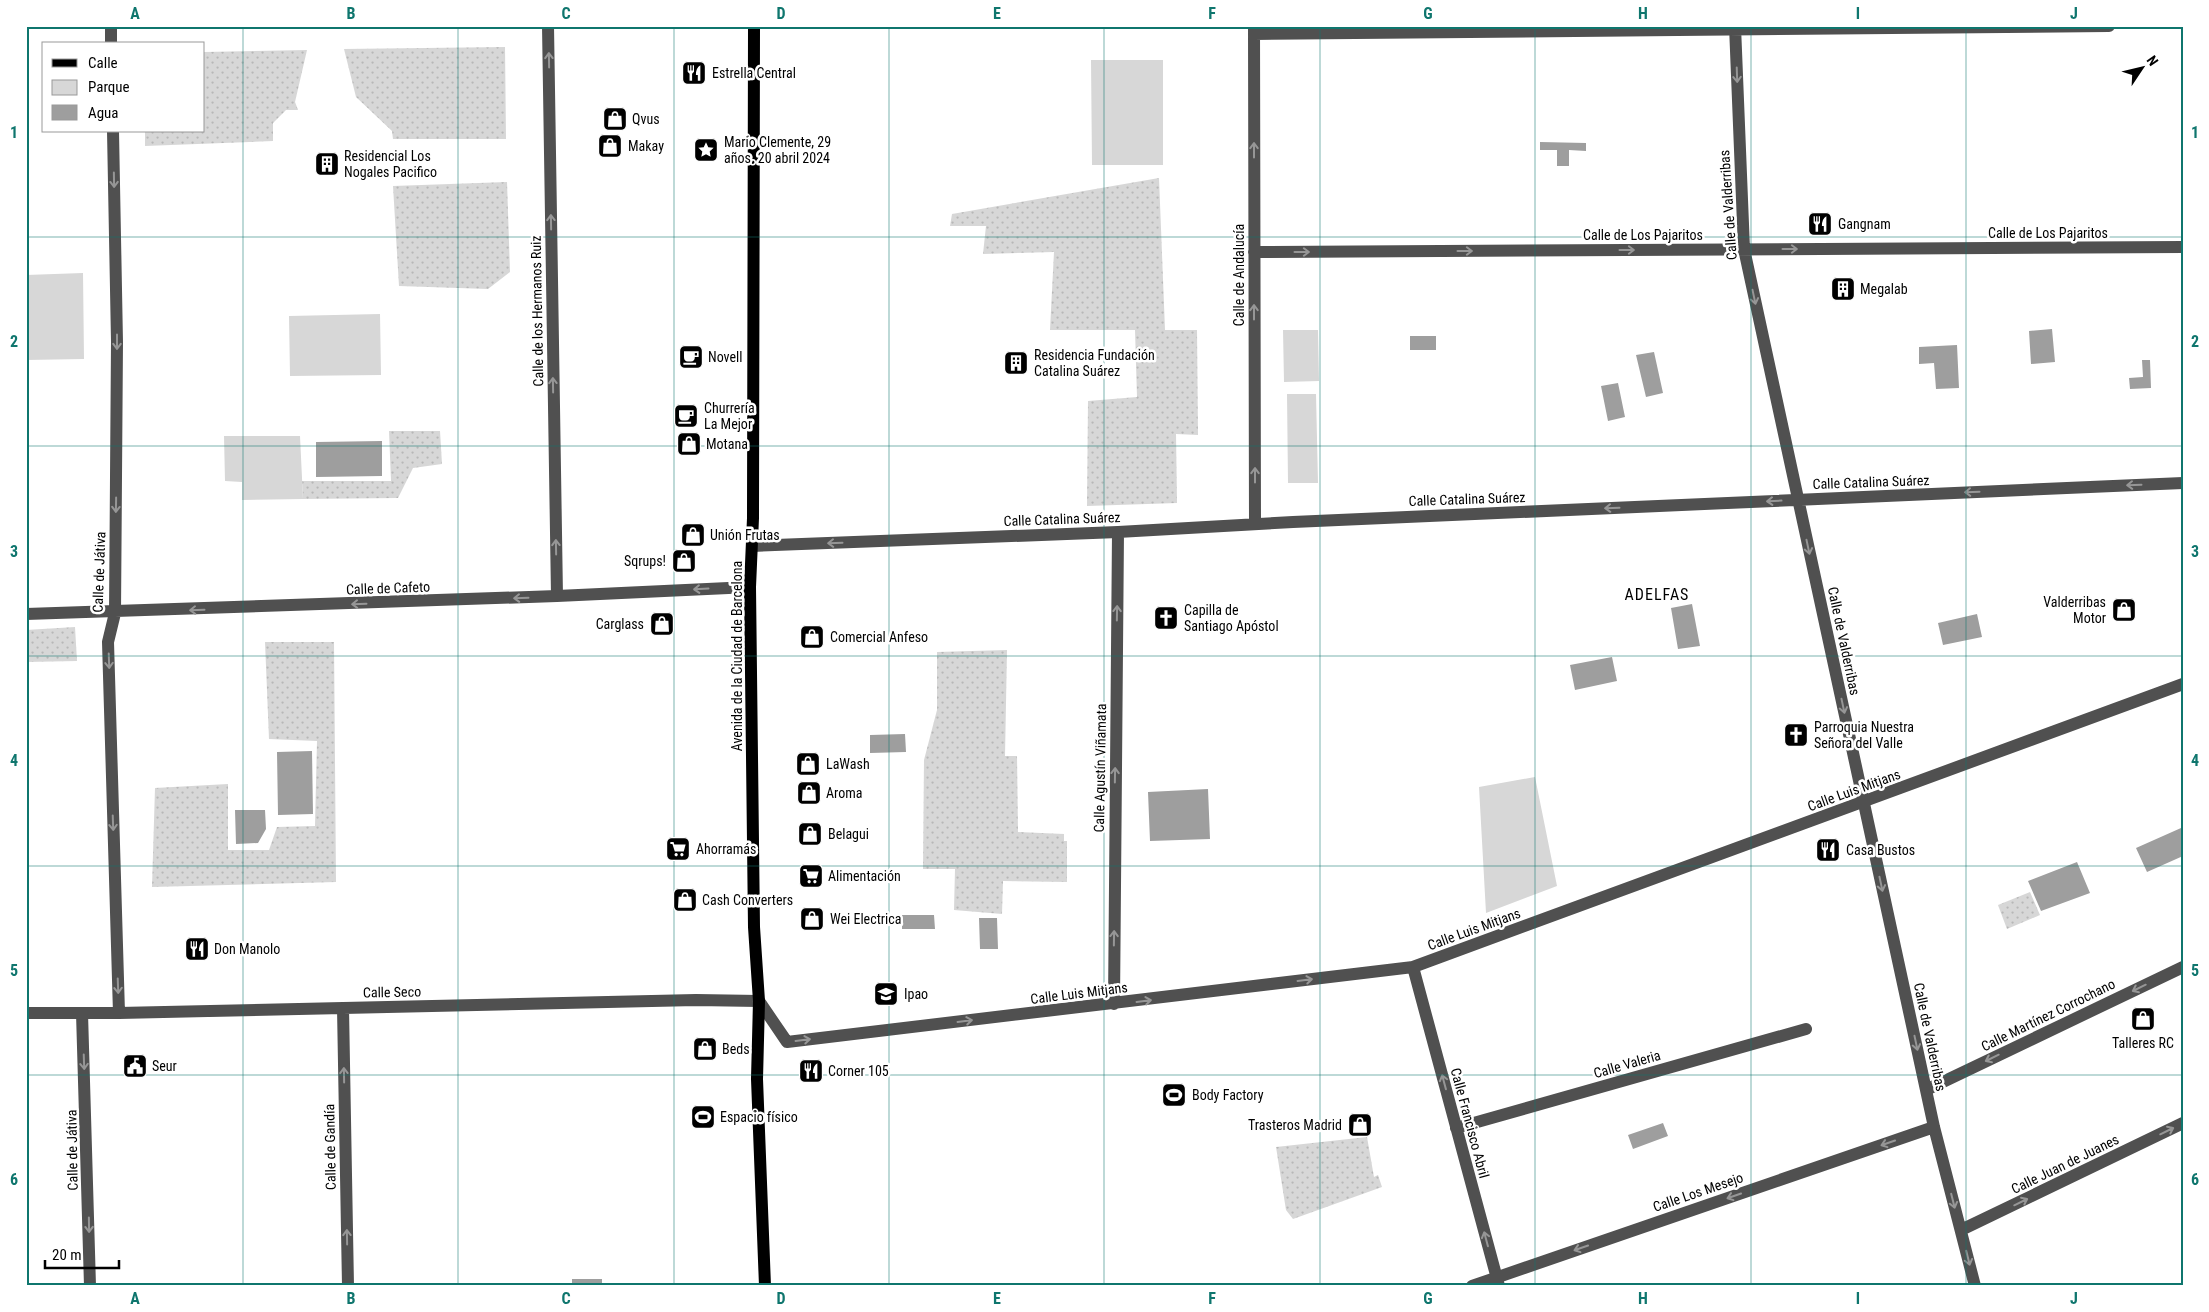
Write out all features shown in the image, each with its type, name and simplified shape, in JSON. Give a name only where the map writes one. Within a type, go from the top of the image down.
[{"type":"main road","name":"Avenida de la Ciudad de Barcelona","points":[[754,26],[752,546],[750,587],[754,927],[759,1001],[757,1079],[765,1286]]},
{"type":"street","points":[[111,26],[111,42]]},
{"type":"street","name":"Calle de los Hermanos Ruiz","points":[[548,26],[556,596]]},
{"type":"street","points":[[1254,30],[2109,26]]},
{"type":"street","name":"Calle de Valderribas","points":[[1735,27],[1744,249],[1934,1127],[1975,1286]]},
{"type":"street","name":"Calle de Andalucía","points":[[1254,30],[1255,524]]},
{"type":"street","name":"Calle de Játiva","points":[[113,132],[117,342],[114,613],[108,642],[119,1013]]},
{"type":"street","name":"Calle de Los Pajaritos","points":[[1254,252],[2183,247]]},
{"type":"street","name":"Calle Catalina Suárez","points":[[752,546],[1118,532],[1255,524],[2183,483]]},
{"type":"street","name":"Calle Agustín Viñamata","points":[[1114,1004],[1118,532]]},
{"type":"street","name":"Calle de Cafeto","points":[[26,614],[114,613],[750,587]]},
{"type":"street","name":"Calle Luis Mitjans","points":[[759,1001],[787,1042],[1414,967],[2183,684]]},
{"type":"street","name":"Calle Francisco Abril","points":[[1414,967],[1497,1281]]},
{"type":"street","name":"Calle Martínez Corrochano","points":[[1926,1090],[2183,967]]},
{"type":"street","name":"Calle Seco","points":[[26,1013],[119,1013],[696,1000],[759,1001]]},
{"type":"street","name":"Calle de Gandía","points":[[343,1008],[348,1286]]},
{"type":"street","name":"Calle de Játiva","points":[[82,1013],[90,1286]]},
{"type":"street","name":"Calle Valeria","points":[[1456,1128],[1806,1029]]},
{"type":"street","name":"Calle Juan de Juanes","points":[[1961,1230],[2183,1123]]},
{"type":"street","name":"Calle Los Mesejo","points":[[1472,1286],[1497,1281],[1934,1127]]},
{"type":"green space","points":[[505,47],[506,139],[393,139],[392,131],[356,97],[344,49]]},
{"type":"green space","points":[[307,50],[295,102],[298,110],[286,110],[273,123],[273,141],[145,146],[145,132],[205,132],[205,52]]},
{"type":"green space","points":[[1091,60],[1163,60],[1163,165],[1092,165]]},
{"type":"green space","points":[[1159,178],[1165,330],[1197,330],[1198,435],[1176,434],[1177,503],[1087,506],[1088,401],[1137,397],[1135,330],[1050,330],[1054,252],[983,254],[986,226],[950,226],[952,214]]},
{"type":"green space","points":[[507,182],[510,272],[488,289],[399,286],[393,186]]},
{"type":"green space","points":[[83,273],[84,359],[26,360],[26,275]]},
{"type":"green space","points":[[380,314],[381,375],[290,376],[289,316]]},
{"type":"green space","points":[[1283,330],[1318,330],[1319,381],[1284,382]]},
{"type":"green space","points":[[1287,394],[1316,394],[1318,483],[1288,483]]},
{"type":"green space","points":[[389,431],[440,431],[442,464],[413,468],[398,498],[303,499],[302,481],[391,481]]},
{"type":"green space","points":[[224,436],[300,436],[303,499],[242,500],[242,482],[225,481]]},
{"type":"green space","points":[[75,627],[77,661],[26,662],[26,630]]},
{"type":"green space","points":[[265,642],[334,642],[336,882],[152,887],[155,788],[228,784],[228,850],[269,850],[277,827],[315,826],[317,741],[269,739]]},
{"type":"green space","points":[[1007,650],[1005,756],[1017,756],[1018,832],[1064,834],[1064,841],[1067,841],[1067,882],[1003,881],[1002,914],[954,910],[955,869],[923,869],[924,760],[937,710],[937,652]]},
{"type":"green space","points":[[1535,777],[1557,886],[1486,913],[1479,787]]},
{"type":"green space","points":[[2030,892],[2040,915],[2007,929],[1998,905]]},
{"type":"green space","points":[[1367,1137],[1374,1177],[1378,1175],[1382,1187],[1293,1219],[1286,1210],[1276,1147]]},
{"type":"water","points":[[1540,142],[1586,143],[1586,151],[1569,150],[1569,166],[1557,166],[1557,150],[1540,150]]},
{"type":"water","points":[[2052,329],[2055,362],[2031,364],[2029,331]]},
{"type":"water","points":[[1410,336],[1436,336],[1436,350],[1410,350]]},
{"type":"water","points":[[1957,345],[1959,388],[1936,389],[1934,363],[1919,364],[1919,347]]},
{"type":"water","points":[[1654,352],[1663,393],[1646,397],[1636,355]]},
{"type":"water","points":[[2142,360],[2150,360],[2151,388],[2130,389],[2129,378],[2143,377]]},
{"type":"water","points":[[1618,383],[1625,417],[1608,421],[1601,386]]},
{"type":"water","points":[[382,441],[382,476],[316,477],[316,442]]},
{"type":"water","points":[[1692,604],[1700,646],[1678,649],[1671,608]]},
{"type":"water","points":[[1977,614],[1982,637],[1943,645],[1938,623]]},
{"type":"water","points":[[1612,657],[1617,681],[1575,690],[1570,665]]},
{"type":"water","points":[[905,734],[906,752],[870,753],[870,735]]},
{"type":"water","points":[[312,751],[313,814],[278,815],[277,752]]},
{"type":"water","points":[[1208,789],[1210,839],[1150,841],[1148,792]]},
{"type":"water","points":[[235,810],[265,810],[266,829],[258,843],[236,844]]},
{"type":"water","points":[[2181,828],[2183,856],[2147,872],[2136,848]]},
{"type":"water","points":[[2077,862],[2090,893],[2041,911],[2028,881]]},
{"type":"water","points":[[902,915],[934,915],[935,929],[902,929]]},
{"type":"water","points":[[979,918],[997,918],[998,949],[980,949]]},
{"type":"water","points":[[1663,1123],[1668,1136],[1633,1149],[1628,1135]]},
{"type":"water","points":[[572,1279],[602,1279],[602,1286],[572,1286]]},
{"type":"place","name":"Estrella Central","points":[[694,73]]},
{"type":"place","name":"Qvus","points":[[615,119]]},
{"type":"place","name":"Makay","points":[[610,146]]},
{"type":"place","name":"Mario Clemente, 29 años. 20 abril 2024","points":[[706,150]]},
{"type":"place","name":"Residencial Los Nogales Pacifico","points":[[327,164]]},
{"type":"place","name":"Gangnam","points":[[1820,224]]},
{"type":"place","name":"Megalab","points":[[1843,289]]},
{"type":"place","name":"Novell","points":[[691,357]]},
{"type":"place","name":"Residencia Fundación Catalina Suárez","points":[[1016,363]]},
{"type":"place","name":"Churrería La Mejor","points":[[686,416]]},
{"type":"place","name":"Motana","points":[[689,444]]},
{"type":"place","name":"Unión Frutas","points":[[693,535]]},
{"type":"place","name":"Sqrups!","points":[[684,561]]},
{"type":"place","name":"Valderribas Motor","points":[[2124,610]]},
{"type":"place","name":"Capilla de Santiago Apóstol","points":[[1166,618]]},
{"type":"place","name":"Carglass","points":[[662,624]]},
{"type":"place","name":"Comercial Anfeso","points":[[812,637]]},
{"type":"place","name":"Parroquia Nuestra Señora del Valle","points":[[1796,735]]},
{"type":"place","name":"LaWash","points":[[808,764]]},
{"type":"place","name":"Aroma","points":[[809,793]]},
{"type":"place","name":"Belagui","points":[[810,834]]},
{"type":"place","name":"Ahorramás","points":[[678,849]]},
{"type":"place","name":"Casa Bustos","points":[[1828,850]]},
{"type":"place","name":"Alimentación","points":[[811,876]]},
{"type":"place","name":"Cash Converters","points":[[685,900]]},
{"type":"place","name":"Wei Electrica","points":[[812,919]]},
{"type":"place","name":"Don Manolo","points":[[197,949]]},
{"type":"place","name":"Ipao","points":[[886,994]]},
{"type":"place","name":"Talleres RC","points":[[2143,1019]]},
{"type":"place","name":"Beds","points":[[705,1049]]},
{"type":"place","name":"Seur","points":[[135,1066]]},
{"type":"place","name":"Corner 105","points":[[811,1071]]},
{"type":"place","name":"Body Factory","points":[[1174,1095]]},
{"type":"place","name":"Espacio físico","points":[[703,1117]]},
{"type":"place","name":"Trasteros Madrid","points":[[1360,1125]]},
{"type":"district","name":"ADELFAS","points":[[1657,594]]}]
